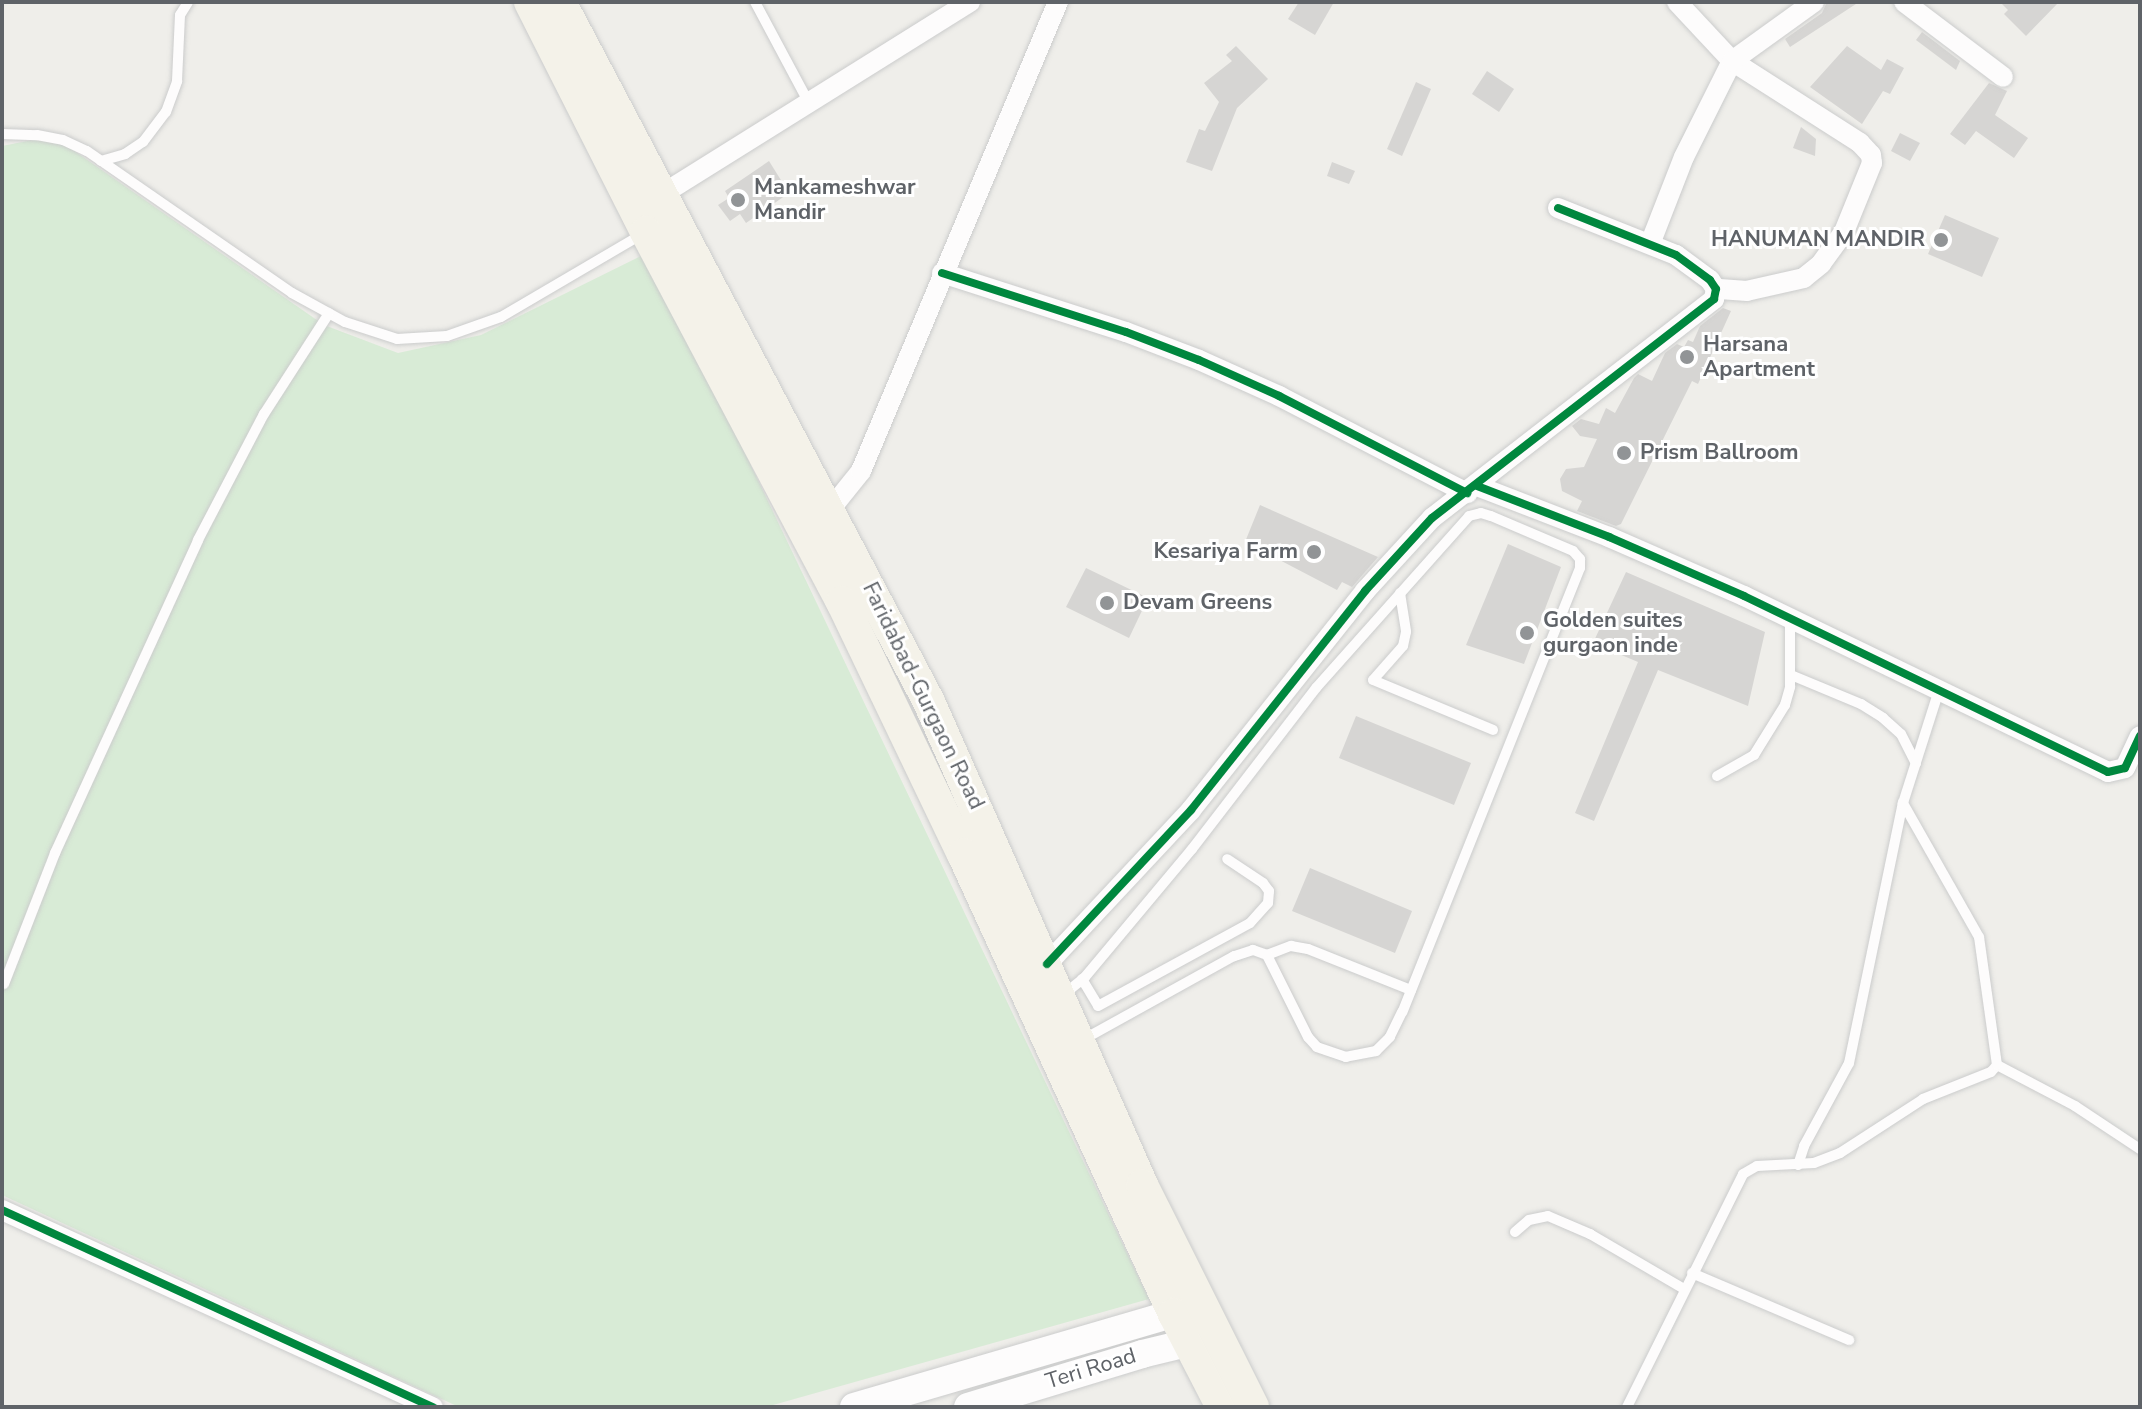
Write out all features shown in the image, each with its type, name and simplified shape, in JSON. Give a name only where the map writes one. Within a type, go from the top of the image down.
[{"type":"main road","name":"Faridabad-Gurgaon Road","points":[[530,2],[648,213],[829,511],[929,702],[1047,964],[1072,988],[1079,1042],[1195,1324],[1222,1407]]},
{"type":"main road","name":"Faridabad-Gurgaon Road","points":[[560,2],[648,213],[1195,1324],[1253,1407]]},
{"type":"street","points":[[648,213],[809,103],[970,2]]},
{"type":"street","points":[[829,511],[861,471],[942,273],[1026,85],[1058,2]]},
{"type":"street","points":[[1558,208],[1650,244],[1698,268],[1716,289],[1747,291],[1790,284],[1804,278],[1821,264],[1844,232],[1872,163],[1871,155],[1860,143],[1732,61],[1677,2]]},
{"type":"street","points":[[1650,244],[1684,157],[1732,61],[1814,2]]},
{"type":"street","points":[[1904,2],[2003,77]]},
{"type":"street","points":[[942,273],[1126,332],[1199,360],[1472,489],[1609,537],[1790,617],[2108,772],[2125,768],[2140,736]]},
{"type":"street","points":[[1047,964],[1191,810],[1365,591],[1432,518],[1707,307],[1714,299],[1716,289]]},
{"type":"street","points":[[2,1210],[433,1407]]},
{"type":"street","points":[[854,1407],[1195,1324]]},
{"type":"street","name":"Teri Road","points":[[968,1407],[1195,1324]]},
{"type":"lane","points":[[101,161],[125,154],[143,142],[166,112],[177,81],[180,15],[188,2]]},
{"type":"lane","points":[[755,2],[809,103]]},
{"type":"lane","points":[[2,134],[37,135],[63,140],[101,161],[292,293],[329,313],[397,339],[447,336],[501,317],[648,213]]},
{"type":"lane","points":[[4,984],[61,839],[198,540],[264,414],[329,313]]},
{"type":"lane","points":[[1227,859],[1263,883],[1269,891],[1268,903],[1250,923],[1098,1006],[1072,988],[1192,849],[1316,688],[1469,516],[1481,513],[1573,551],[1580,559],[1576,578],[1390,1037],[1376,1051],[1346,1057],[1317,1047],[1308,1037],[1267,955]]},
{"type":"lane","points":[[1400,593],[1406,632],[1403,646],[1373,680],[1493,730]]},
{"type":"lane","points":[[1717,776],[1754,755],[1785,705],[1791,675],[1790,617]]},
{"type":"lane","points":[[1791,675],[1861,704],[1883,718],[1901,734],[1916,763]]},
{"type":"lane","points":[[1798,1165],[1815,1124],[1843,1078],[1854,1045],[1903,803],[1940,688]]},
{"type":"lane","points":[[1627,1407],[1743,1174],[1757,1166],[1814,1163],[1840,1153],[1923,1099],[1991,1072],[1997,1065],[1979,937],[1903,803]]},
{"type":"lane","points":[[1079,1042],[1239,953],[1253,950],[1267,955],[1291,946],[1308,949],[1411,990]]},
{"type":"lane","points":[[1997,1065],[2065,1100],[2140,1149]]},
{"type":"lane","points":[[1515,1232],[1529,1220],[1548,1216],[1590,1234],[1684,1289]]},
{"type":"lane","points":[[1692,1273],[1849,1340]]},
{"type":"green space","points":[[53,136],[324,325],[398,353],[481,335],[649,252],[1149,1299],[766,1407],[459,1407],[2,1195],[2,146]]},
{"type":"building","points":[[1299,2],[1334,2],[1315,35],[1288,19]]},
{"type":"building","points":[[1827,2],[1859,2],[1790,47],[1785,39],[1822,13]]},
{"type":"building","points":[[2000,2],[2059,2],[2026,36],[2004,14],[2008,10]]},
{"type":"building","points":[[1922,32],[1960,61],[1956,70],[1916,40]]},
{"type":"building","points":[[1236,46],[1268,79],[1237,108],[1212,171],[1186,162],[1199,129],[1205,131],[1219,102],[1204,83],[1232,61],[1226,55]]},
{"type":"building","points":[[1847,46],[1881,70],[1887,59],[1904,68],[1890,94],[1883,91],[1862,124],[1810,87]]},
{"type":"building","points":[[1487,71],[1514,89],[1499,112],[1472,94]]},
{"type":"building","points":[[1416,82],[1431,89],[1402,156],[1387,149]]},
{"type":"building","points":[[1989,83],[2007,91],[1995,115],[2028,138],[2014,158],[1976,131],[1965,145],[1950,134]]},
{"type":"building","points":[[1801,127],[1816,139],[1815,156],[1793,148]]},
{"type":"building","points":[[1900,133],[1920,143],[1910,161],[1891,151]]},
{"type":"building","points":[[769,161],[789,193],[746,223],[740,214],[730,221],[718,205],[729,198],[725,191]]},
{"type":"building","points":[[1332,162],[1355,171],[1349,184],[1327,176]]},
{"type":"building","points":[[1945,215],[1999,238],[1982,277],[1928,254]]},
{"type":"building","name":"Prism Ballroom","points":[[1723,308],[1731,311],[1698,384],[1692,381],[1621,524],[1616,526],[1577,511],[1582,501],[1562,491],[1560,479],[1566,469],[1584,467],[1597,439],[1580,436],[1572,426],[1581,419],[1599,424],[1606,408],[1615,413],[1638,374],[1652,381],[1665,353],[1677,344],[1684,347],[1688,340],[1693,342],[1700,326]]},
{"type":"building","name":"Kesariya Farm","points":[[1260,505],[1378,557],[1352,587],[1342,582],[1337,590],[1245,542]]},
{"type":"building","points":[[1508,544],[1561,567],[1524,664],[1466,645]]},
{"type":"building","name":"Devam Greens","points":[[1086,568],[1148,598],[1129,638],[1066,607]]},
{"type":"building","points":[[1626,572],[1765,632],[1748,706],[1658,670],[1594,821],[1575,813],[1638,662],[1593,643]]},
{"type":"building","points":[[1356,716],[1471,763],[1454,805],[1339,758]]},
{"type":"building","points":[[1310,868],[1412,911],[1395,953],[1292,911]]},
{"type":"cycle path","points":[[1047,964],[1191,810],[1365,591],[1432,518],[1714,299],[1716,289],[1710,280],[1676,255],[1558,208]]},
{"type":"cycle path","points":[[942,273],[1126,332],[1199,360],[1279,396],[1467,493]]},
{"type":"cycle path","points":[[1477,486],[1609,537],[1744,596],[2108,772],[2125,768],[2140,736]]},
{"type":"cycle path","points":[[2,1210],[433,1407]]},
{"type":"place","name":"Mankameshwar Mandir","points":[[738,200]]},
{"type":"place","name":"HANUMAN MANDIR","points":[[1941,240]]},
{"type":"place","name":"Harsana Apartment","points":[[1687,357]]},
{"type":"place","name":"Prism Ballroom","points":[[1624,453]]},
{"type":"place","name":"Kesariya Farm","points":[[1314,552]]},
{"type":"place","name":"Devam Greens","points":[[1107,603]]},
{"type":"place","name":"Golden suites gurgaon inde","points":[[1527,633]]}]
